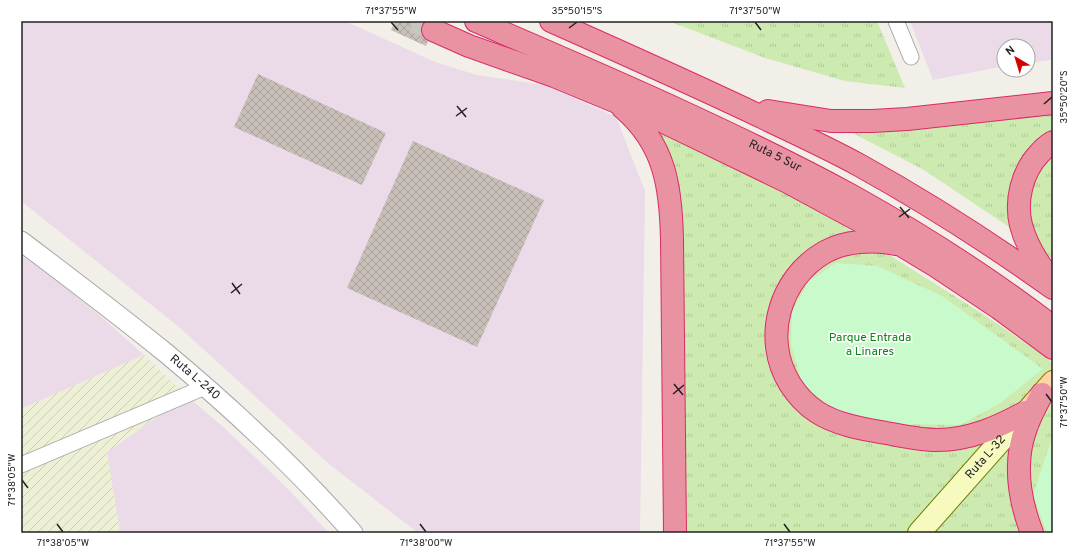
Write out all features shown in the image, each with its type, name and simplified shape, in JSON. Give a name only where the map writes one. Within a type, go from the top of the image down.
[{"type":"highway","name":"Ruta 5 Sur","points":[[476,21],[666,105],[828,184],[881,213],[969,267],[1022,303],[1053,327]]},
{"type":"highway","points":[[552,21],[732,102],[816,143],[888,182],[960,225],[1053,288]]},
{"type":"highway","points":[[433,30],[469,46],[554,76],[664,122],[788,182],[873,228],[936,266],[1053,348]]},
{"type":"highway","points":[[616,102],[648,135],[662,165],[669,192],[672,240],[675,533]]},
{"type":"highway","points":[[732,102],[771,112],[811,118],[872,122],[1053,103]]},
{"type":"highway","points":[[1053,142],[1039,154],[1028,168],[1020,192],[1019,209],[1021,226],[1028,243],[1039,263],[1053,282]]},
{"type":"highway","points":[[902,246],[890,243],[866,242],[839,246],[825,252],[803,268],[792,283],[783,300],[776,328],[778,353],[782,368],[798,395],[805,403],[817,412],[838,422],[868,430],[926,439],[954,439],[973,435],[1006,423],[1026,412]]},
{"type":"highway","points":[[1032,533],[1020,491],[1020,457],[1026,428],[1047,388]]},
{"type":"main road","name":"Ruta L-32","points":[[920,533],[1047,388]]},
{"type":"street","points":[[896,21],[911,57]]},
{"type":"street","name":"Ruta L-240","points":[[21,241],[142,335],[205,387],[284,460],[353,533]]},
{"type":"street","points":[[21,465],[205,387]]},
{"type":"shaded area","points":[[21,21],[345,21],[435,62],[477,75],[546,85],[616,117],[645,191],[640,533],[418,533],[329,464],[179,327],[21,201]]},
{"type":"shaded area","points":[[910,21],[1053,21],[1053,60],[1036,62],[1036,38],[996,38],[996,68],[933,80]]},
{"type":"shaded area","points":[[21,252],[105,320],[144,355],[21,409]]},
{"type":"shaded area","points":[[187,396],[256,458],[289,490],[329,533],[120,533],[107,452]]},
{"type":"green space","points":[[668,21],[877,21],[905,88],[845,81],[765,58]]},
{"type":"green space","points":[[1053,114],[1053,259],[1012,229],[924,170],[841,127],[884,132]]},
{"type":"green space","points":[[648,123],[796,196],[983,314],[1053,363],[1053,533],[684,533],[679,219]]},
{"type":"green space","name":"Parque Entrada a Linares","points":[[836,263],[877,266],[942,296],[1043,369],[999,404],[960,425],[892,424],[836,413],[802,383],[791,344],[792,311],[809,281]]},
{"type":"green space","points":[[144,355],[187,396],[107,452],[120,533],[21,533],[21,409]]},
{"type":"green space","points":[[1053,435],[1053,533],[1047,533],[1033,495]]},
{"type":"building","points":[[395,21],[425,21],[421,25],[421,31],[423,37],[428,41],[426,46],[391,30]]},
{"type":"building","points":[[258,74],[386,133],[362,185],[234,127]]},
{"type":"building","points":[[413,141],[544,200],[477,347],[347,288]]},
{"type":"tunnel","points":[[414,21],[433,30]]}]
